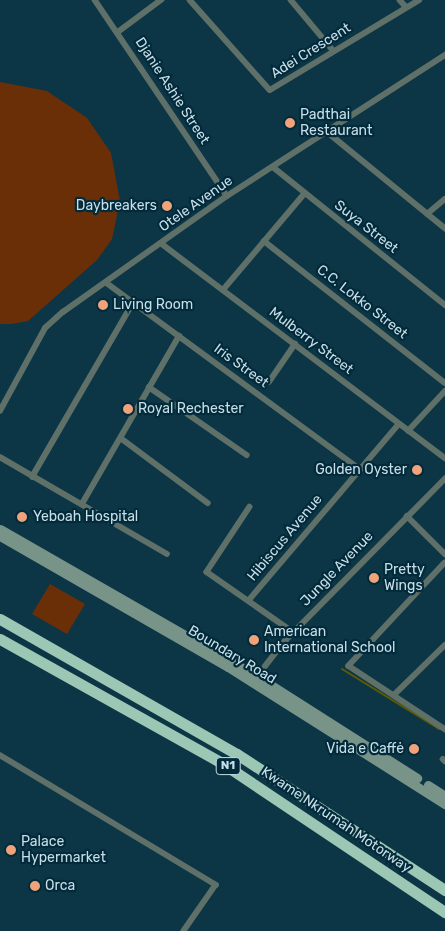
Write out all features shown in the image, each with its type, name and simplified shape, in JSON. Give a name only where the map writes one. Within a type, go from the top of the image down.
[{"type":"highway","name":"Kwame Nkrumah Motorway","points":[[0,619],[237,754],[445,890]]},
{"type":"highway","name":"Kwame Nkrumah Motorway","points":[[0,639],[225,765],[445,912]]},
{"type":"main road","name":"Boundary Road","points":[[0,529],[255,680],[445,796]]},
{"type":"main road","name":"Boundary Road","points":[[0,536],[255,680],[445,804]]},
{"type":"street","name":"Djanie Ashie Street","points":[[95,0],[227,196]]},
{"type":"street","points":[[118,32],[161,0]]},
{"type":"street","name":"Adei Crescent","points":[[190,0],[270,90],[333,50],[419,0]]},
{"type":"street","points":[[291,0],[333,50]]},
{"type":"street","points":[[400,0],[406,8]]},
{"type":"street","name":"Otele Avenue","points":[[0,411],[45,328],[227,196],[445,55]]},
{"type":"street","points":[[326,131],[445,228]]},
{"type":"street","name":"Suya Street","points":[[273,167],[304,194],[445,305]]},
{"type":"street","points":[[223,290],[304,194]]},
{"type":"street","points":[[427,214],[445,198]]},
{"type":"street","name":"C.C. Lokko Street","points":[[264,241],[445,383]]},
{"type":"street","name":"Mulberry Street","points":[[162,244],[445,458]]},
{"type":"street","name":"Iris Street","points":[[108,284],[134,301],[360,469]]},
{"type":"street","points":[[32,477],[134,301]]},
{"type":"street","points":[[82,504],[122,439],[149,387],[179,336]]},
{"type":"street","points":[[269,382],[295,344]]},
{"type":"street","points":[[149,387],[247,455]]},
{"type":"street","points":[[408,431],[445,391]]},
{"type":"street","name":"Hibiscus Avenue","points":[[249,600],[400,424]]},
{"type":"street","points":[[122,439],[208,503]]},
{"type":"street","points":[[0,457],[167,554]]},
{"type":"street","name":"Jungle Avenue","points":[[255,680],[293,632],[445,479]]},
{"type":"street","points":[[250,507],[207,572],[293,632]]},
{"type":"street","points":[[407,516],[445,554]]},
{"type":"street","points":[[445,563],[349,666],[445,728]]},
{"type":"street","points":[[394,695],[445,645]]},
{"type":"street","points":[[0,755],[216,885],[184,931]]},
{"type":"shaded area","points":[[0,82],[47,91],[87,118],[111,153],[120,201],[112,239],[97,260],[28,321],[11,324],[0,324]]},
{"type":"shaded area","points":[[50,584],[85,604],[67,634],[32,614]]},
{"type":"waterway","points":[[342,669],[439,729]]},
{"type":"place","name":"Padthai Restaurant","points":[[290,123]]},
{"type":"place","name":"Daybreakers","points":[[167,206]]},
{"type":"place","name":"Living Room","points":[[103,305]]},
{"type":"place","name":"Royal Rechester","points":[[128,409]]},
{"type":"place","name":"Golden Oyster","points":[[417,470]]},
{"type":"place","name":"Yeboah Hospital","points":[[22,517]]},
{"type":"place","name":"Pretty Wings","points":[[374,578]]},
{"type":"place","name":"American International School","points":[[254,640]]},
{"type":"place","name":"Vida e Caffė","points":[[414,749]]},
{"type":"place","name":"Palace Hypermarket","points":[[11,850]]},
{"type":"place","name":"Orca","points":[[35,886]]}]
